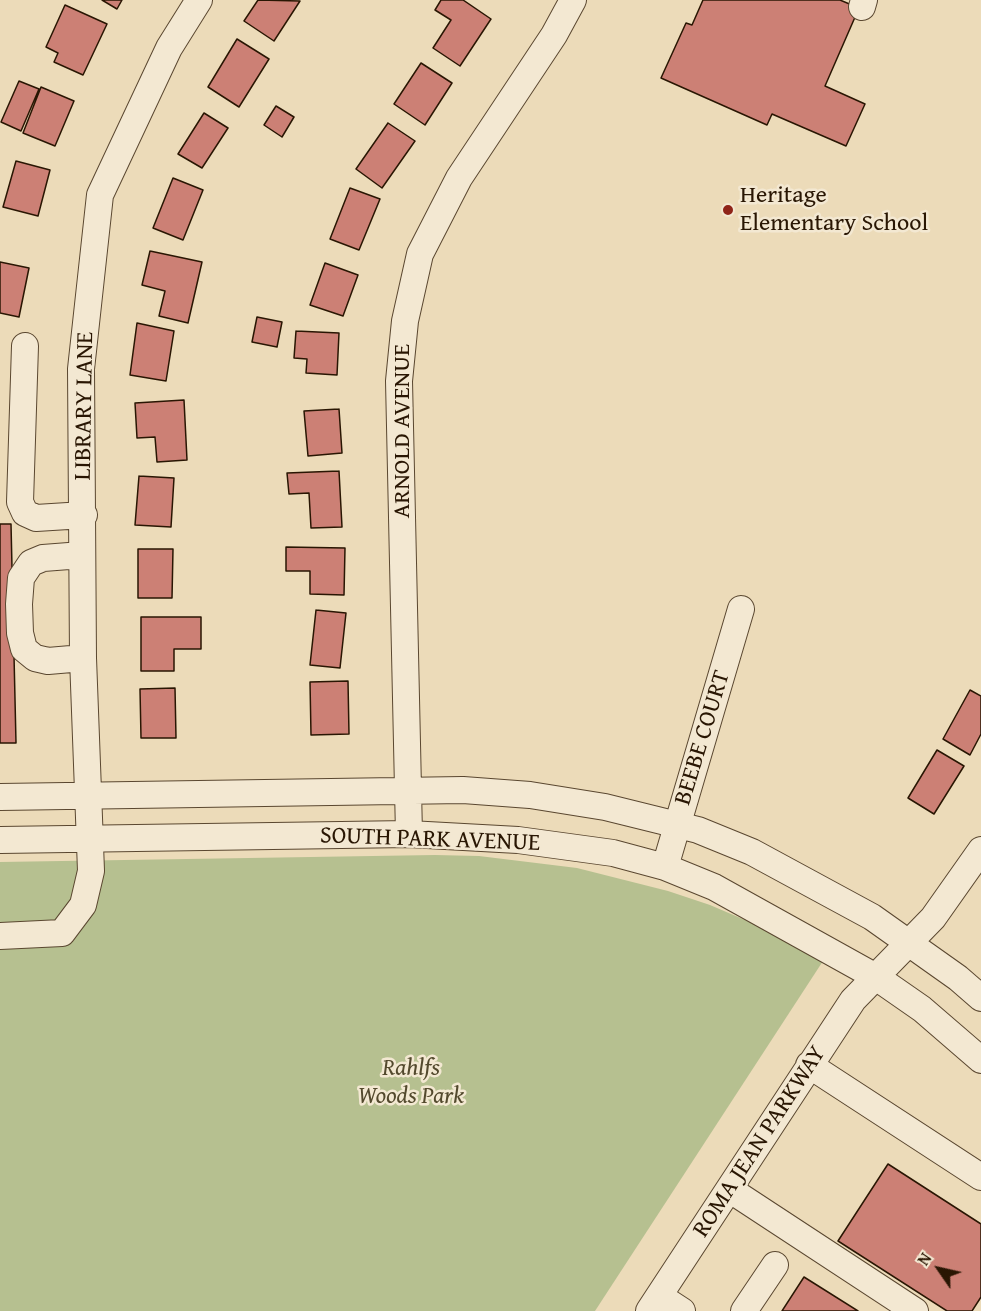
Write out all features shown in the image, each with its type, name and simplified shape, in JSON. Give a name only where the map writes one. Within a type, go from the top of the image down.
[{"type":"street","name":"LIBRARY LANE","points":[[0,936],[62,933],[83,905],[91,871],[83,658],[84,515],[81,369],[100,195],[169,48],[199,0]]},
{"type":"street","name":"ARNOLD AVENUE","points":[[409,834],[399,381],[405,321],[420,254],[459,178],[554,35],[573,0]]},
{"type":"street","points":[[26,346],[20,502],[25,513],[36,518],[84,515]]},
{"type":"street","points":[[82,555],[43,558],[31,563],[21,578],[19,604],[20,633],[24,649],[35,658],[48,661],[83,658]]},
{"type":"street","name":"BEEBE COURT","points":[[665,867],[741,609]]},
{"type":"street","name":"SOUTH PARK AVENUE","points":[[0,797],[463,790],[530,795],[605,807],[707,833],[752,852],[872,917],[958,978],[981,998]]},
{"type":"street","name":"SOUTH PARK AVENUE","points":[[0,840],[409,834],[459,836],[563,846],[614,854],[665,867],[714,887],[876,976],[922,1009],[981,1060]]},
{"type":"street","name":"ROMA JEAN PARKWAY","points":[[654,1303],[853,1000],[933,918],[981,850]]},
{"type":"street","points":[[809,1065],[981,1177]]},
{"type":"street","points":[[729,1189],[915,1311]]},
{"type":"street","points":[[744,1311],[775,1265]]},
{"type":"street","points":[[654,1303],[682,1311]]},
{"type":"green space","name":"Rahlfs Woods Park","points":[[479,856],[577,868],[668,891],[710,905],[752,923],[823,961],[595,1311],[0,1311],[0,862]]},
{"type":"building","points":[[102,0],[122,0],[117,9]]},
{"type":"building","points":[[258,0],[300,1],[274,41],[244,21]]},
{"type":"building","points":[[441,0],[463,0],[491,19],[460,66],[433,48],[451,20],[435,10]]},
{"type":"building","points":[[703,0],[840,0],[859,8],[825,86],[865,104],[846,146],[772,114],[767,125],[661,78],[686,23],[692,25]]},
{"type":"building","points":[[65,5],[107,24],[83,75],[54,62],[58,53],[46,47]]},
{"type":"building","points":[[237,39],[269,59],[239,107],[208,87]]},
{"type":"building","points":[[421,63],[452,83],[425,125],[394,104]]},
{"type":"building","points":[[19,81],[39,89],[21,131],[1,122]]},
{"type":"building","points":[[41,87],[74,101],[55,146],[23,133]]},
{"type":"building","points":[[276,106],[294,117],[282,137],[264,125]]},
{"type":"building","points":[[204,113],[228,128],[202,168],[178,154]]},
{"type":"building","points":[[388,123],[415,141],[382,188],[356,169]]},
{"type":"building","points":[[16,161],[50,170],[38,216],[3,207]]},
{"type":"building","points":[[173,178],[203,190],[183,240],[153,228]]},
{"type":"building","points":[[350,188],[380,199],[359,250],[330,239]]},
{"type":"building","points":[[150,251],[202,262],[188,323],[159,316],[165,291],[142,285]]},
{"type":"building","points":[[0,262],[29,268],[19,317],[0,313]]},
{"type":"building","points":[[325,263],[358,275],[343,316],[310,305]]},
{"type":"building","points":[[257,317],[282,322],[277,347],[252,342]]},
{"type":"building","points":[[137,323],[174,331],[166,381],[130,375]]},
{"type":"building","points":[[296,331],[339,333],[337,375],[306,373],[307,359],[294,358]]},
{"type":"building","points":[[184,400],[187,460],[157,462],[155,437],[137,438],[135,403]]},
{"type":"building","points":[[339,409],[342,453],[308,456],[304,411]]},
{"type":"building","points":[[339,471],[342,527],[311,528],[309,493],[289,494],[287,473]]},
{"type":"building","points":[[139,476],[174,478],[171,527],[135,525]]},
{"type":"building","points":[[0,524],[11,524],[16,743],[0,743]]},
{"type":"building","points":[[286,547],[345,548],[344,595],[310,594],[310,571],[286,571]]},
{"type":"building","points":[[138,549],[173,549],[172,598],[138,598]]},
{"type":"building","points":[[316,610],[346,613],[340,668],[310,665]]},
{"type":"building","points":[[141,617],[201,617],[201,649],[174,649],[174,671],[141,671]]},
{"type":"building","points":[[348,681],[349,734],[311,735],[310,682]]},
{"type":"building","points":[[175,688],[176,738],[141,738],[140,689]]},
{"type":"building","points":[[970,690],[981,696],[981,734],[970,755],[943,739]]},
{"type":"building","points":[[937,750],[964,766],[934,814],[908,798]]},
{"type":"building","points":[[888,1164],[981,1224],[981,1297],[972,1311],[947,1311],[838,1241]]},
{"type":"building","points":[[804,1277],[858,1311],[782,1311]]},
{"type":"place","name":"Heritage Elementary School","points":[[728,210]]}]
